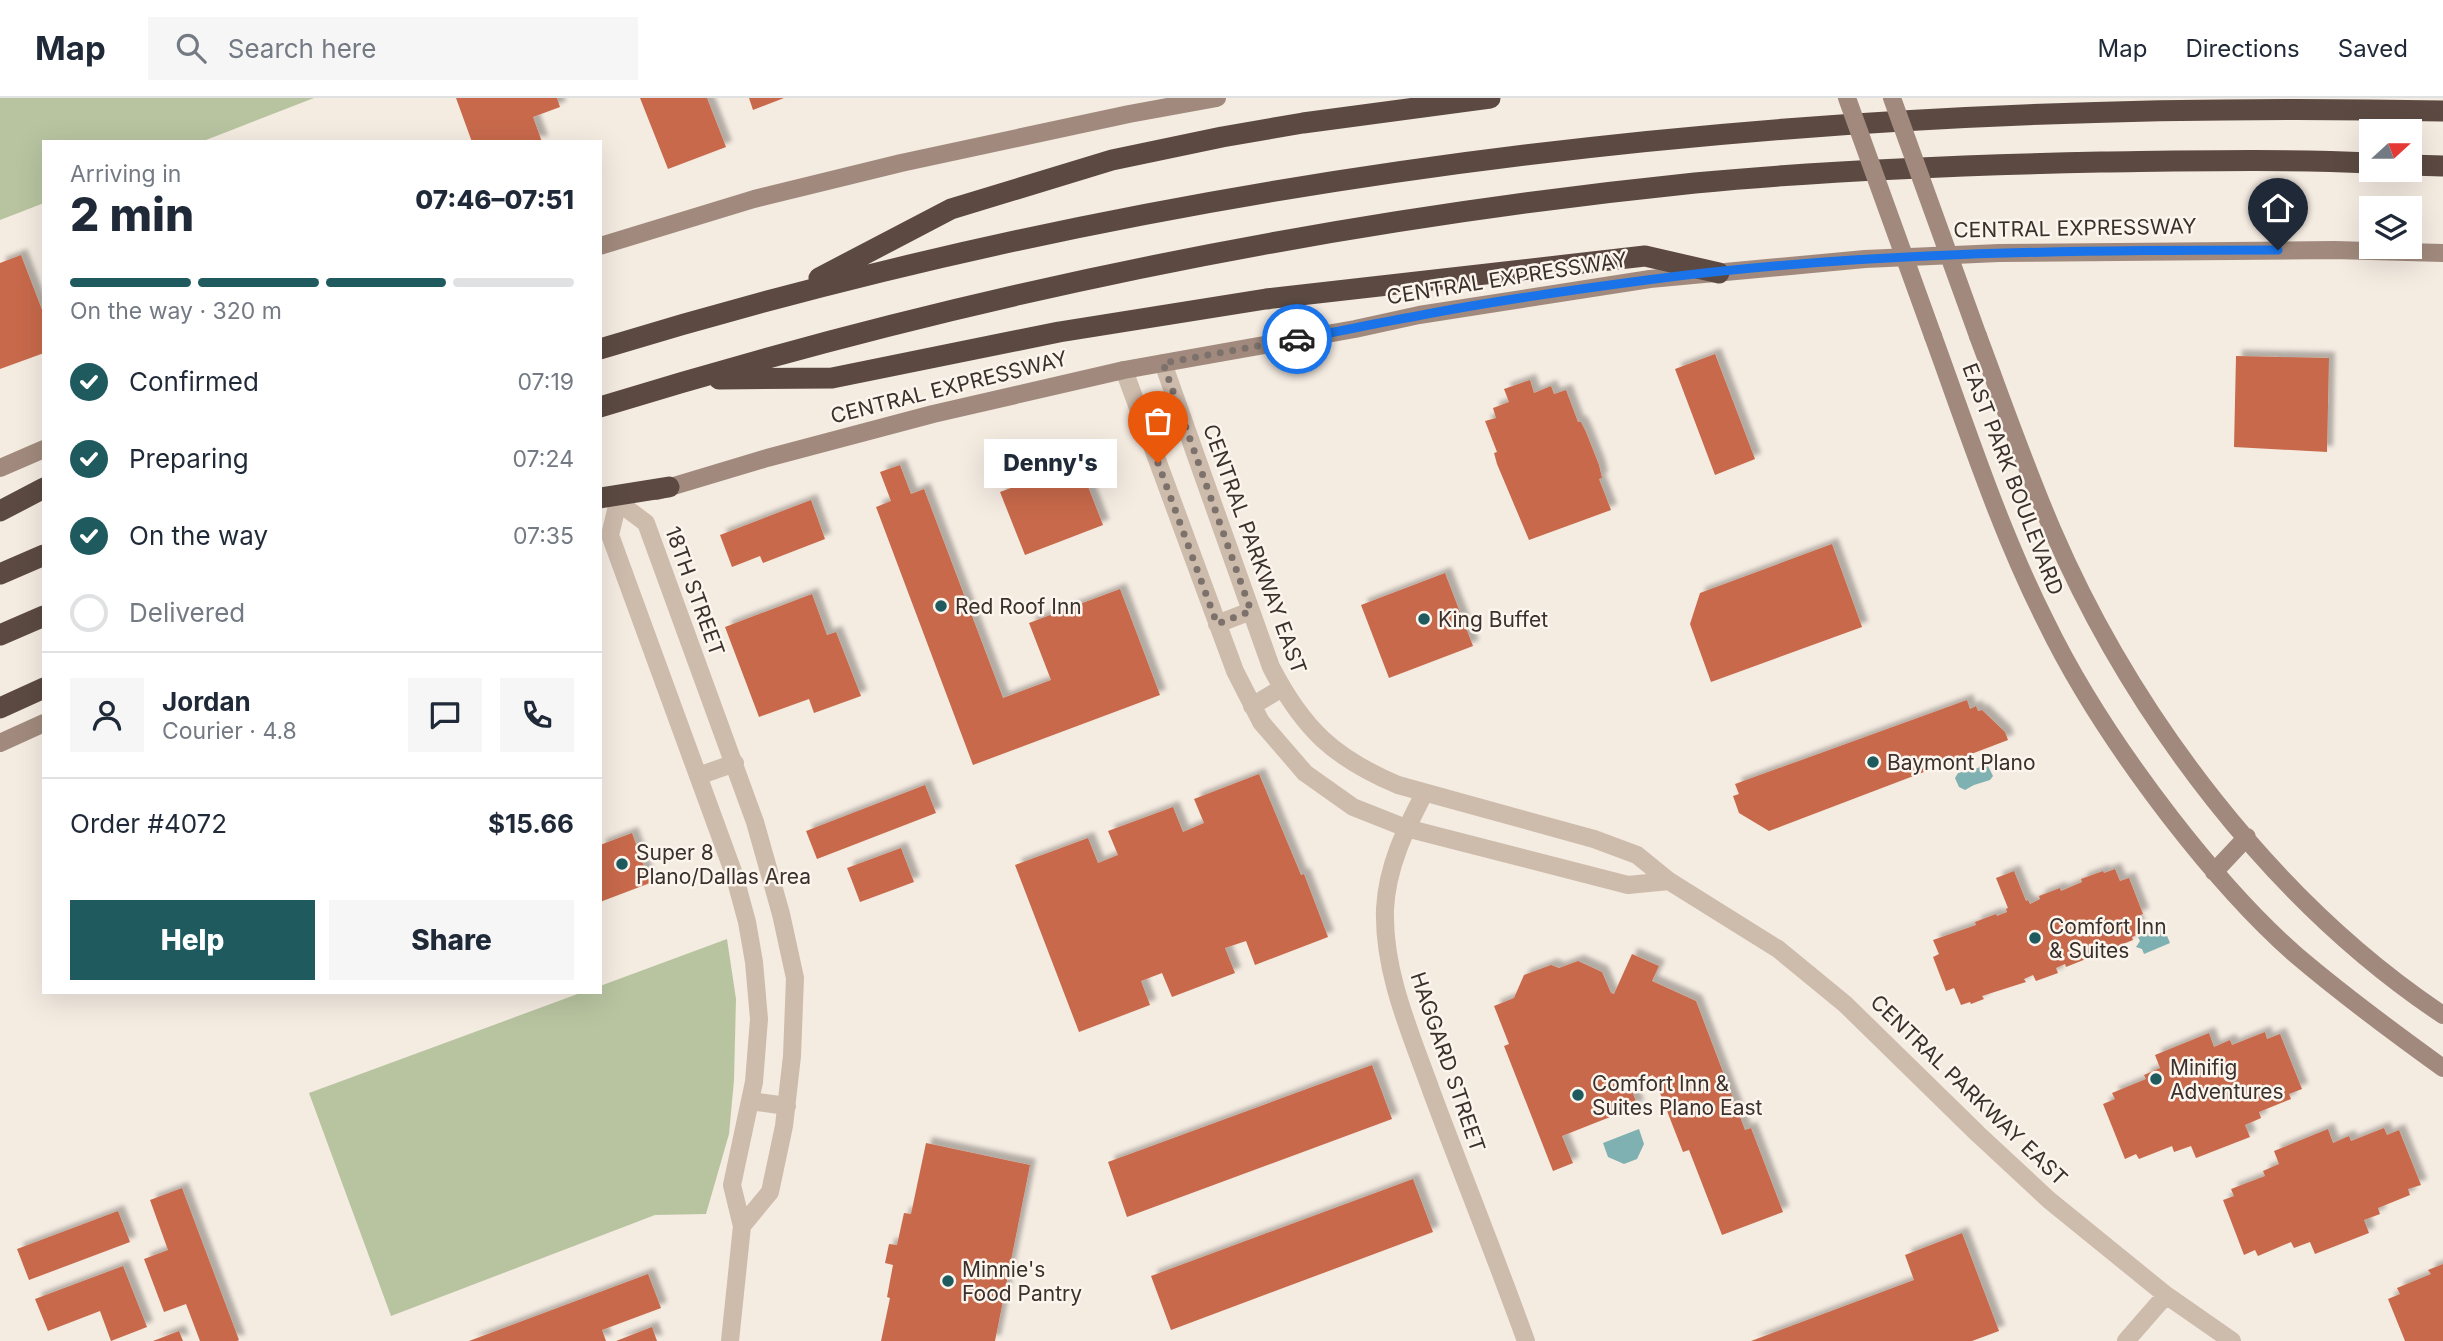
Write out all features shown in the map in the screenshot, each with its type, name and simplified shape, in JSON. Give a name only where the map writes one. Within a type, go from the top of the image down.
[{"type":"highway","points":[[790,294],[899,234],[951,209],[1112,160],[1303,123],[1490,98]]},
{"type":"highway","points":[[602,348],[790,294],[984,245],[1158,208],[1380,169],[1606,139],[1830,118],[2057,107],[2284,106],[2443,111]]},
{"type":"highway","points":[[602,406],[920,317],[1097,277],[1255,246],[1478,211],[1697,183],[1934,167],[2222,160],[2359,163]]},
{"type":"highway","points":[[2422,165],[2443,166]]},
{"type":"highway","points":[[689,380],[832,378],[1059,332],[1266,299],[1645,256],[1719,273]]},
{"type":"highway","points":[[609,500],[669,487]]},
{"type":"highway","points":[[0,511],[42,489]]},
{"type":"highway","points":[[0,574],[42,556]]},
{"type":"highway","points":[[0,635],[42,617]]},
{"type":"highway","points":[[0,708],[42,689]]},
{"type":"main road","points":[[602,245],[754,199],[888,166],[1129,114],[1217,98]]},
{"type":"main road","name":"EAST PARK BOULEVARD","points":[[1847,98],[2010,543],[2046,623],[2088,698],[2137,774],[2214,872],[2252,914],[2296,955],[2443,1068]]},
{"type":"main road","name":"EAST PARK BOULEVARD","points":[[1892,98],[1978,336],[2053,530],[2092,612],[2131,681],[2178,752],[2298,895],[2336,930],[2443,1015]]},
{"type":"main road","name":"CENTRAL EXPRESSWAY","points":[[669,487],[933,414],[1124,370],[1431,313],[1650,279],[1866,259],[1999,253],[2333,250],[2443,253]]},
{"type":"main road","points":[[0,468],[42,450]]},
{"type":"main road","points":[[0,743],[42,724]]},
{"type":"main road","points":[[2214,872],[2247,837]]},
{"type":"street","name":"CENTRAL PARKWAY EAST","points":[[1163,363],[1271,667],[1302,718],[1323,742],[1369,773],[1424,794],[1594,839],[1637,855],[1668,881],[1778,949],[1845,1004],[2049,1200],[2166,1295],[2232,1341]]},
{"type":"street","points":[[1124,370],[1234,671],[1268,731],[1305,773],[1353,807],[1406,828],[1628,885],[1668,881]]},
{"type":"street","points":[[609,500],[610,535],[734,874],[754,962],[759,1019],[754,1082],[732,1185],[742,1226],[730,1341]]},
{"type":"street","name":"18TH STREET","points":[[609,500],[646,523],[755,822],[781,914],[794,978],[792,1056],[787,1106],[770,1192],[742,1226]]},
{"type":"street","points":[[1217,624],[1251,611]]},
{"type":"street","points":[[1252,706],[1282,688]]},
{"type":"street","points":[[698,776],[735,763]]},
{"type":"street","name":"HAGGARD STREET","points":[[1424,794],[1406,828],[1390,872],[1385,910],[1390,964],[1407,1023],[1526,1341]]},
{"type":"street","points":[[750,1101],[787,1106]]},
{"type":"street","points":[[2126,1341],[2166,1295]]},
{"type":"green space","points":[[0,98],[314,98],[206,140],[42,140],[42,204],[0,220]]},
{"type":"green space","points":[[727,939],[736,999],[734,1080],[729,1134],[706,1214],[655,1215],[391,1316],[309,1093],[578,994],[602,994],[602,985]]},
{"type":"water","points":[[1983,764],[1988,766],[1993,776],[1990,780],[1965,790],[1959,787],[1955,778],[1958,773]]},
{"type":"water","points":[[2159,921],[2170,943],[2144,954],[2142,949],[2136,947],[2140,941],[2138,937],[2155,930],[2155,923]]},
{"type":"water","points":[[1639,1129],[1644,1144],[1637,1159],[1624,1164],[1608,1157],[1603,1143]]},
{"type":"building","points":[[456,98],[557,98],[560,107],[533,117],[541,140],[471,140]]},
{"type":"building","points":[[640,98],[707,98],[726,147],[668,169]]},
{"type":"building","points":[[749,98],[784,98],[753,110]]},
{"type":"building","points":[[21,255],[42,310],[42,354],[0,369],[0,263]]},
{"type":"building","points":[[1715,354],[1755,459],[1715,475],[1675,369]]},
{"type":"building","points":[[2236,356],[2329,358],[2327,452],[2234,447]]},
{"type":"building","points":[[1530,380],[1534,393],[1551,386],[1554,394],[1566,390],[1599,465],[1602,478],[1599,479],[1611,510],[1529,540],[1497,464],[1494,453],[1497,452],[1485,421],[1496,418],[1493,408],[1509,402],[1504,389]]},
{"type":"building","points":[[1078,461],[1103,525],[1025,555],[1000,492],[1019,485],[1016,476],[1048,463],[1052,472]]},
{"type":"building","name":"Red Roof Inn","points":[[900,465],[911,494],[924,489],[1003,698],[1051,680],[1029,623],[1120,589],[1160,695],[973,765],[876,507],[891,501],[880,472]]},
{"type":"building","points":[[811,500],[825,539],[763,563],[760,556],[732,567],[720,535]]},
{"type":"building","points":[[1832,544],[1862,627],[1711,682],[1690,624],[1700,593]]},
{"type":"building","points":[[1445,573],[1473,646],[1389,678],[1361,605]]},
{"type":"building","points":[[812,594],[827,635],[836,632],[861,696],[814,713],[809,699],[759,717],[725,627]]},
{"type":"building","name":"Baymont Plano","points":[[1967,700],[1970,709],[1976,706],[1978,711],[1982,710],[2005,732],[2008,740],[1769,831],[1739,813],[1733,796],[1739,794],[1735,784]]},
{"type":"building","points":[[1259,774],[1301,875],[1304,874],[1328,937],[1255,965],[1246,941],[1225,948],[1235,973],[1172,997],[1162,973],[1141,981],[1150,1005],[1079,1032],[1015,865],[1088,838],[1098,863],[1118,855],[1108,831],[1173,807],[1183,832],[1204,823],[1194,799]]},
{"type":"building","points":[[925,785],[936,813],[817,859],[806,831]]},
{"type":"building","name":"Super 8 Plano/Dallas Area","points":[[632,833],[650,883],[602,901],[602,844]]},
{"type":"building","points":[[901,848],[914,882],[860,902],[847,868]]},
{"type":"building","name":"Comfort Inn & Suites","points":[[2115,869],[2120,881],[2129,878],[2143,914],[2135,917],[2142,933],[2132,937],[2133,940],[2108,950],[2107,947],[2066,967],[2065,964],[2056,968],[2058,973],[2036,981],[2033,975],[2024,979],[2026,982],[1982,996],[1984,999],[1971,1004],[1961,1005],[1954,988],[1946,991],[1933,957],[1939,954],[1933,940],[2007,912],[2008,908],[1996,878],[2014,871],[2026,901],[2030,904],[2040,899],[2039,896],[2060,888],[2061,891],[2082,882],[2081,879]]},
{"type":"building","name":"Comfort Inn & Suites Plano East","points":[[1632,954],[1659,966],[1652,981],[1696,1001],[1745,1130],[1751,1128],[1783,1212],[1722,1235],[1689,1150],[1683,1152],[1653,1075],[1629,1084],[1638,1106],[1562,1136],[1573,1163],[1553,1171],[1504,1046],[1509,1044],[1494,1006],[1514,998],[1524,975],[1551,965],[1559,968],[1578,961],[1602,972],[1611,993],[1614,994]]},
{"type":"building","points":[[2265,1032],[2267,1039],[2280,1034],[2302,1089],[2289,1094],[2291,1099],[2259,1112],[2261,1118],[2245,1125],[2250,1137],[2196,1158],[2191,1146],[2174,1152],[2172,1146],[2139,1159],[2136,1154],[2125,1159],[2103,1104],[2115,1099],[2112,1093],[2146,1079],[2144,1075],[2160,1068],[2155,1055],[2209,1033],[2214,1047],[2230,1040],[2232,1045]]},
{"type":"building","points":[[1372,1065],[1392,1119],[1127,1217],[1108,1162]]},
{"type":"building","points":[[2384,1128],[2387,1135],[2399,1130],[2421,1185],[2408,1189],[2410,1195],[2378,1208],[2380,1214],[2364,1220],[2369,1233],[2315,1254],[2310,1242],[2294,1248],[2291,1242],[2258,1256],[2255,1250],[2244,1255],[2223,1200],[2234,1196],[2231,1189],[2265,1176],[2263,1171],[2279,1164],[2274,1151],[2328,1129],[2333,1143],[2349,1136],[2351,1141]]},
{"type":"building","points":[[926,1143],[1030,1165],[995,1341],[881,1341],[890,1298],[887,1297],[893,1265],[885,1263],[889,1244],[897,1245],[904,1213],[911,1214]]},
{"type":"building","points":[[1413,1179],[1433,1232],[1171,1330],[1151,1276]]},
{"type":"building","points":[[182,1188],[239,1340],[237,1341],[200,1341],[186,1304],[164,1312],[144,1259],[168,1250],[150,1200]]},
{"type":"building","points":[[118,1211],[130,1242],[29,1280],[17,1249]]},
{"type":"building","points":[[1962,1233],[1999,1331],[1972,1341],[1751,1341],[1914,1280],[1905,1255]]},
{"type":"building","points":[[2443,1264],[2443,1341],[2405,1341],[2388,1299],[2400,1294],[2397,1288],[2431,1274],[2428,1270]]},
{"type":"building","points":[[123,1266],[147,1327],[111,1341],[100,1311],[48,1331],[35,1299]]},
{"type":"building","points":[[648,1274],[661,1308],[602,1330],[606,1341],[469,1341]]},
{"type":"building","points":[[652,1327],[657,1341],[616,1341]]},
{"type":"building","points":[[179,1331],[183,1341],[153,1341]]},
{"type":"way so far","points":[[1158,463],[1217,624],[1251,611],[1163,363],[1297,339]]},
{"type":"place","name":"Denny's","points":[[1158,463]]},
{"type":"place","name":"Red Roof Inn","points":[[941,606]]},
{"type":"place","name":"King Buffet","points":[[1424,619]]},
{"type":"place","name":"Baymont Plano","points":[[1873,762]]},
{"type":"place","name":"Super 8 Plano/Dallas Area","points":[[622,864]]},
{"type":"place","name":"Comfort Inn & Suites","points":[[2035,938]]},
{"type":"place","name":"Minifig Adventures","points":[[2156,1079]]},
{"type":"place","name":"Comfort Inn & Suites Plano East","points":[[1578,1095]]},
{"type":"place","name":"Minnie's Food Pantry","points":[[948,1281]]},
{"type":"route","points":[[1297,339],[1419,315],[1650,279],[1785,266],[1999,253],[2278,250]]}]
